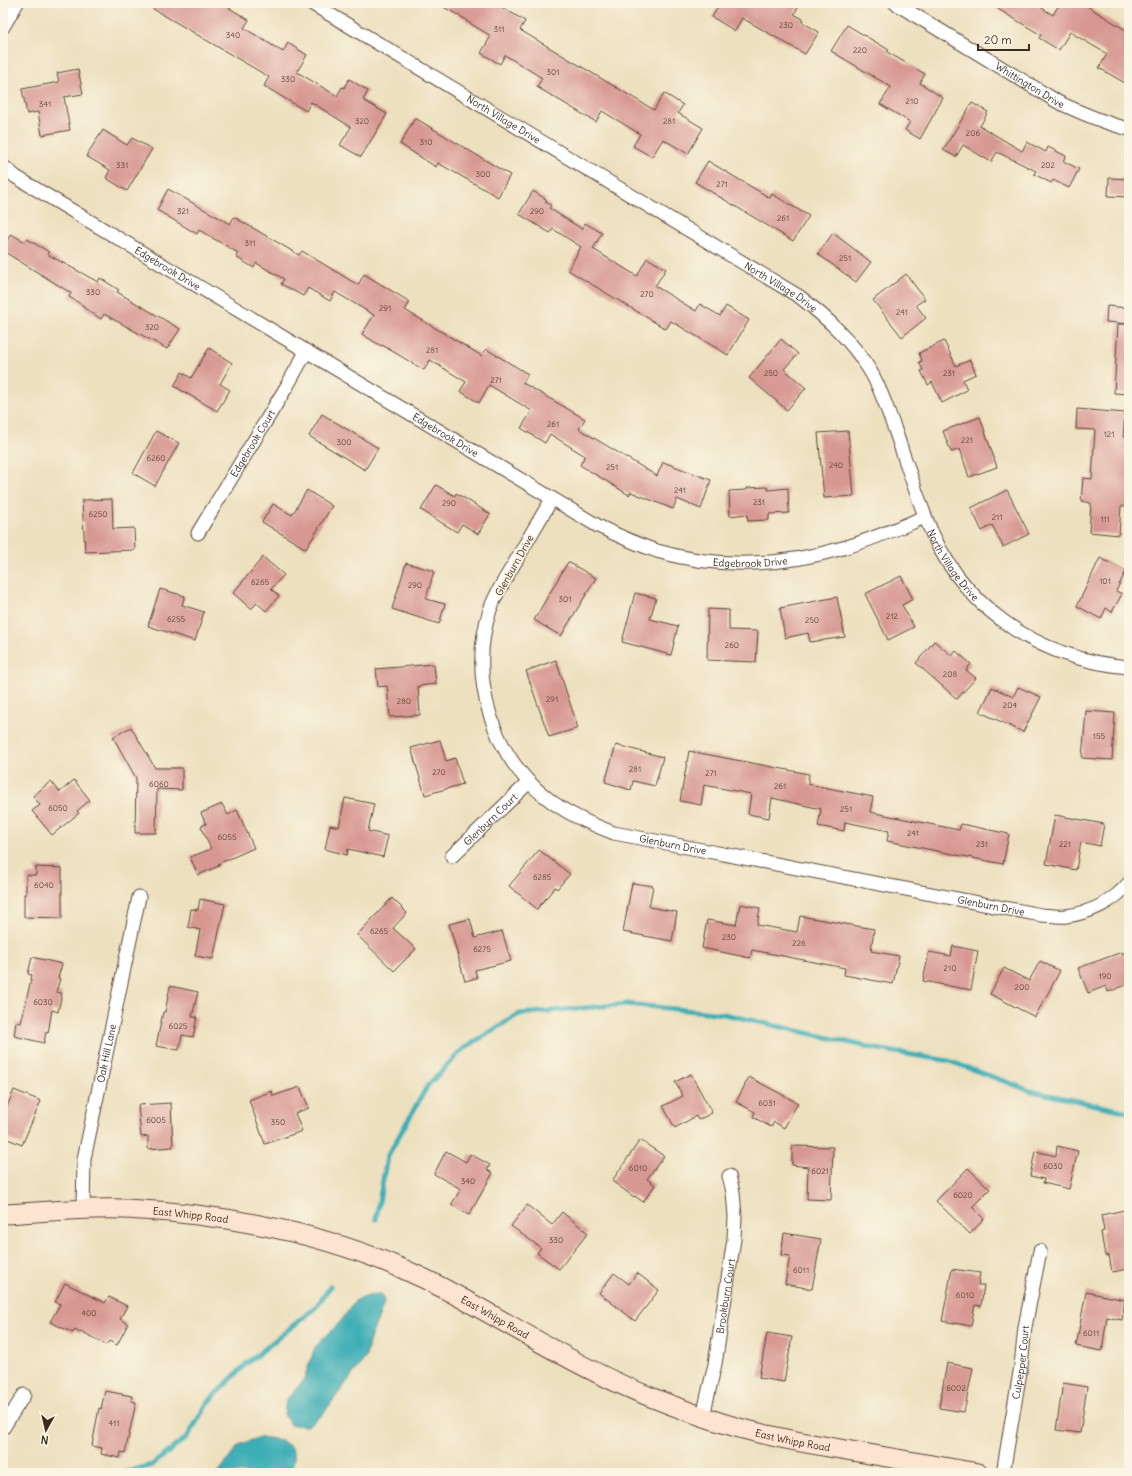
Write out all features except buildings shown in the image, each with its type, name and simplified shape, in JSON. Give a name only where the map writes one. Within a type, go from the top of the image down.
[{"type":"main road","name":"East Whipp Road","points":[[3,1214],[124,1209],[198,1215],[243,1221],[287,1231],[332,1243],[380,1260],[424,1279],[490,1313],[605,1377],[703,1416],[755,1432],[790,1440],[978,1473]]},
{"type":"street","points":[[3,27],[17,3]]},
{"type":"street","name":"North Village Drive","points":[[311,3],[800,297],[829,320],[854,347],[869,369],[882,393],[925,517],[938,546],[957,576],[981,603],[1006,625],[1030,639],[1055,651],[1081,660],[1108,666],[1129,667]]},
{"type":"street","name":"Whittington Drive","points":[[895,3],[1058,102],[1085,115],[1129,129]]},
{"type":"street","name":"Edgebrook Drive","points":[[3,166],[16,177],[306,352],[598,526],[627,540],[658,551],[689,558],[728,563],[760,564],[802,559],[844,548],[925,517]]},
{"type":"street","name":"Edgebrook Court","points":[[198,533],[306,352]]},
{"type":"street","name":"Glenburn Drive","points":[[552,499],[499,590],[490,611],[482,656],[483,684],[487,708],[495,730],[506,751],[529,782],[546,798],[569,814],[591,825],[614,833],[1041,915],[1065,916],[1100,906],[1115,897],[1129,883]]},
{"type":"street","name":"Glenburn Court","points":[[452,856],[529,782]]},
{"type":"street","name":"Oak Hill Lane","points":[[83,1210],[84,1159],[139,897]]},
{"type":"street","name":"Brookburn Court","points":[[703,1416],[715,1364],[734,1239],[735,1216],[730,1176]]},
{"type":"street","name":"Culpepper Court","points":[[1003,1473],[1022,1366],[1025,1327],[1040,1251]]},
{"type":"street","points":[[3,1428],[24,1395]]},
{"type":"water","points":[[374,1294],[383,1295],[384,1303],[369,1342],[366,1357],[322,1415],[307,1426],[290,1425],[284,1414],[286,1400],[303,1381],[315,1347],[340,1322],[356,1300]]},
{"type":"water","points":[[259,1437],[280,1441],[292,1449],[294,1461],[291,1473],[218,1473],[239,1445]]},
{"type":"waterway","points":[[376,1219],[387,1157],[428,1085],[463,1049],[519,1014],[627,1004],[724,1014],[882,1050],[949,1061],[1031,1091],[1129,1112]]},
{"type":"waterway","points":[[123,1473],[152,1465],[188,1436],[208,1402],[246,1364],[315,1308],[330,1287]]}]
